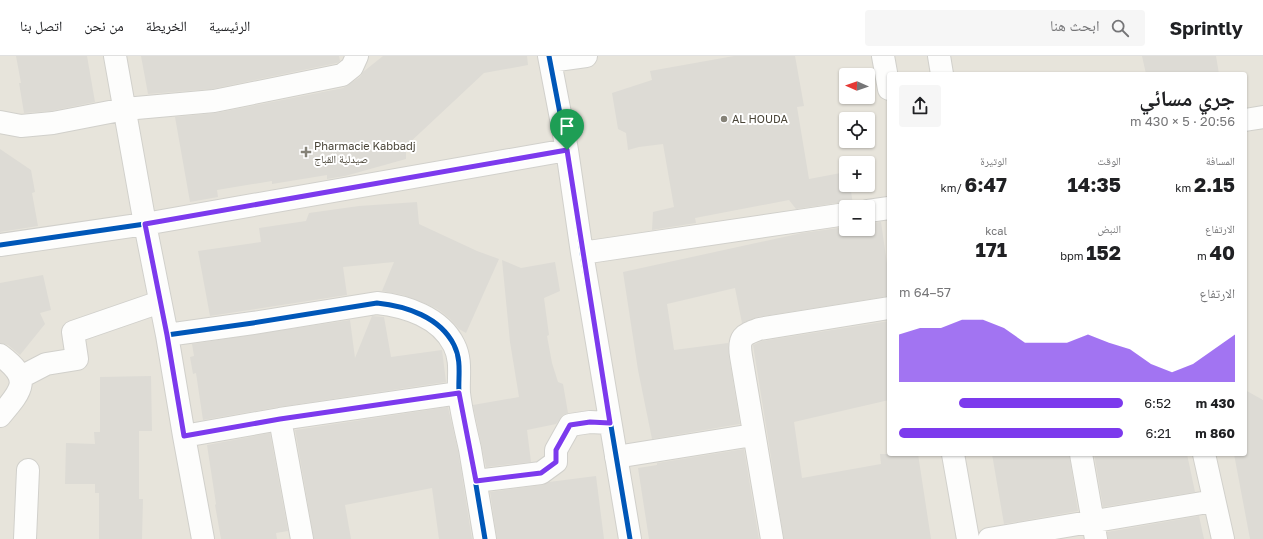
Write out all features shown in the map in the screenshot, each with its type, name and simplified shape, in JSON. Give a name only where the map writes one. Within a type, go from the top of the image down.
[{"type":"street","points":[[116,56],[145,224],[204,539]]},
{"type":"street","points":[[0,122],[21,126],[53,123],[125,109],[214,101],[342,75],[352,67],[357,56]]},
{"type":"street","points":[[586,56],[550,58],[567,150],[582,253],[630,539]]},
{"type":"street","points":[[883,56],[887,78]]},
{"type":"street","points":[[939,56],[942,72]]},
{"type":"street","points":[[1247,120],[1263,117]]},
{"type":"street","points":[[0,245],[145,224],[567,150]]},
{"type":"street","points":[[875,210],[887,208]]},
{"type":"street","points":[[582,253],[839,215]]},
{"type":"street","points":[[21,377],[46,364],[77,359],[73,332],[160,302]]},
{"type":"street","points":[[167,335],[378,303],[393,305],[425,316],[447,335],[454,344],[460,360],[459,393],[476,481],[484,539]]},
{"type":"street","points":[[772,539],[753,435],[739,346],[741,339],[747,334],[759,329],[887,308]]},
{"type":"street","points":[[0,355],[16,369],[21,377],[21,386],[16,397],[0,416]]},
{"type":"street","points":[[184,436],[280,419],[459,393]]},
{"type":"street","points":[[280,419],[302,539]]},
{"type":"street","points":[[476,481],[541,473],[556,462],[556,450],[570,425],[590,422],[610,423]]},
{"type":"street","points":[[616,457],[753,435]]},
{"type":"street","points":[[953,456],[968,539]]},
{"type":"street","points":[[1081,456],[1094,530]]},
{"type":"street","points":[[1204,456],[1223,539]]},
{"type":"street","points":[[25,539],[28,470]]},
{"type":"street","points":[[989,539],[1094,530],[1214,501]]},
{"type":"shaded area","points":[[0,56],[1263,56],[1263,539],[0,539]]},
{"type":"building","points":[[16,56],[87,56],[95,102],[51,111],[24,113]]},
{"type":"building","points":[[141,56],[339,56],[340,61],[337,63],[212,89],[148,94]]},
{"type":"building","points":[[383,56],[527,56],[528,65],[484,73],[406,146],[406,159],[345,176],[327,179],[327,175],[272,184],[272,181],[217,190],[218,197],[190,202],[175,117],[216,113],[343,88],[360,77],[363,72]]},
{"type":"building","name":"AL HOUDA","points":[[734,56],[795,56],[804,106],[797,107],[809,179],[839,173],[839,192],[851,192],[852,200],[839,200],[839,203],[796,209],[789,200],[695,218],[696,223],[652,230],[653,212],[674,207],[663,144],[628,150],[626,133],[618,129],[612,93],[652,80],[650,71]]},
{"type":"building","points":[[1142,56],[1216,56],[1219,72],[1146,72]]},
{"type":"building","points":[[0,149],[31,170],[35,192],[32,193],[38,226],[0,232]]},
{"type":"building","points":[[417,202],[419,224],[477,251],[499,259],[466,333],[459,329],[439,310],[427,304],[403,295],[382,291],[394,262],[343,267],[347,295],[210,316],[198,251],[261,242],[259,228],[306,221],[309,213],[359,206]]},
{"type":"building","points":[[875,222],[881,222],[887,264],[887,296],[757,317],[742,323],[735,288],[667,304],[674,350],[728,343],[740,424],[652,439],[638,370],[623,272],[802,233],[839,228],[839,236],[875,236]]},
{"type":"building","points":[[502,260],[521,268],[555,262],[560,291],[544,298],[549,335],[547,336],[552,363],[558,382],[563,384],[568,413],[563,415],[556,424],[527,430],[531,462],[486,467],[473,405],[519,397],[510,342]]},
{"type":"building","points":[[43,275],[51,310],[40,313],[45,324],[20,355],[8,345],[0,343],[0,283]]},
{"type":"building","points":[[372,316],[384,317],[391,357],[442,350],[446,382],[278,407],[203,420],[196,373],[193,374],[190,357],[194,356],[192,344],[350,320],[355,358]]},
{"type":"building","points":[[887,321],[887,400],[794,422],[802,478],[881,464],[880,454],[887,454],[887,456],[918,456],[931,539],[784,539],[753,345],[762,341]]},
{"type":"building","points":[[151,376],[152,431],[139,431],[139,499],[143,499],[142,539],[99,539],[99,493],[95,493],[95,484],[65,484],[66,443],[95,444],[94,432],[100,432],[100,377]]},
{"type":"building","points":[[1247,391],[1263,400],[1263,539],[1250,539],[1234,456],[1247,456]]},
{"type":"building","points":[[448,407],[458,451],[472,539],[439,539],[432,488],[345,505],[351,539],[314,539],[295,430]]},
{"type":"building","points":[[270,433],[288,531],[276,533],[277,539],[221,539],[207,445]]},
{"type":"building","points":[[744,449],[759,539],[649,539],[638,468],[657,465],[657,463]]},
{"type":"building","points":[[992,456],[1069,456],[1078,511],[1004,524]]},
{"type":"building","points":[[1094,456],[1187,456],[1195,492],[1103,507]]},
{"type":"building","points":[[596,476],[604,539],[497,539],[490,492]]},
{"type":"building","points":[[1199,516],[1204,539],[1108,539],[1107,532]]},
{"type":"cycle path","points":[[549,56],[567,150],[582,253],[630,539]]},
{"type":"cycle path","points":[[0,245],[145,224],[567,150]]},
{"type":"cycle path","points":[[167,335],[377,303],[410,310],[431,320],[448,335],[454,345],[458,357],[460,400],[485,539]]},
{"type":"place","name":"AL HOUDA","points":[[724,119]]},
{"type":"place","name":"Pharmacie Kabbadj صيدلية القباج","points":[[306,152]]},
{"type":"route","points":[[567,150],[582,253],[610,423],[590,422],[570,425],[556,450],[556,462],[541,473],[476,481],[459,393],[280,419],[184,436],[167,335],[145,224],[567,150]]}]
